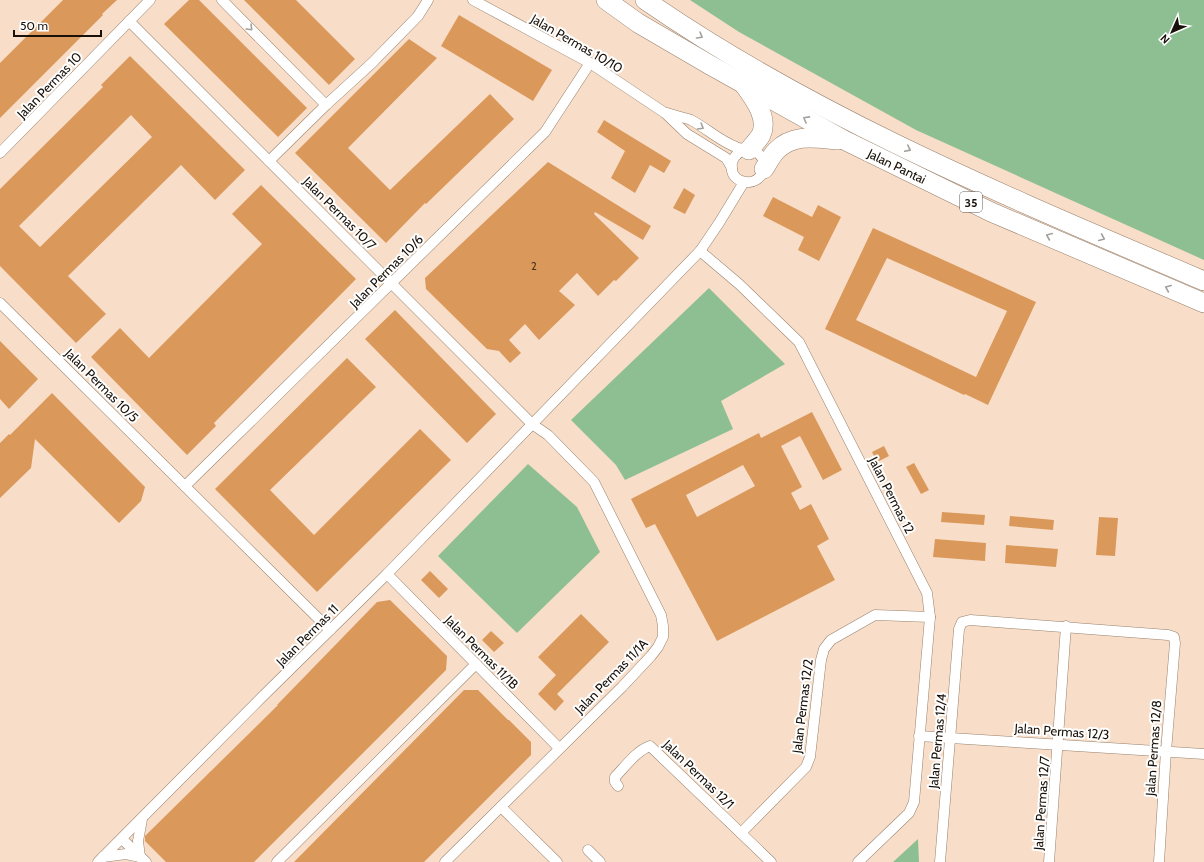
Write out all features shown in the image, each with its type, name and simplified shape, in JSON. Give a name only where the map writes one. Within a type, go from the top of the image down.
[{"type":"highway","points":[[593,0],[638,23]]},
{"type":"highway","name":"Jalan Pantai","points":[[606,0],[638,23],[744,85],[844,140],[991,212],[1204,303]]},
{"type":"highway","name":"Jalan Pantai","points":[[646,0],[690,31],[781,84],[872,132],[1000,194],[1204,281]]},
{"type":"highway","points":[[744,85],[758,106],[763,122],[761,134],[747,150]]},
{"type":"highway","points":[[764,169],[776,151],[789,140],[806,137],[844,140]]},
{"type":"street","name":"Jalan Permas 10","points":[[0,153],[150,0]]},
{"type":"street","points":[[222,0],[326,105]]},
{"type":"street","points":[[269,161],[326,105],[372,63],[418,16],[428,0]]},
{"type":"street","name":"Jalan Permas 10/10","points":[[473,0],[590,63],[665,113],[687,134],[726,158],[732,168]]},
{"type":"street","name":"Jalan Permas 10/7","points":[[130,21],[532,424]]},
{"type":"street","name":"Jalan Permas 10/6","points":[[185,486],[545,132],[590,63]]},
{"type":"street","name":"Jalan Permas 10/10","points":[[665,113],[690,120],[732,145],[747,150]]},
{"type":"street","points":[[747,150],[759,154],[762,159],[764,169],[759,178],[754,181],[744,182],[736,177],[732,168],[733,159],[740,152],[747,150]]},
{"type":"street","points":[[700,251],[744,182]]},
{"type":"street","name":"Jalan Permas 11","points":[[100,860],[387,574],[700,251]]},
{"type":"street","name":"Jalan Permas 12","points":[[700,251],[740,284],[799,342],[927,593],[930,617],[914,802],[909,813],[858,862]]},
{"type":"street","name":"Jalan Permas 10/5","points":[[0,303],[330,630]]},
{"type":"street","name":"Jalan Permas 11/1A","points":[[445,862],[622,687],[651,656],[658,647],[663,636],[664,626],[661,615],[594,482],[548,435],[532,424]]},
{"type":"street","name":"Jalan Permas 11/1B","points":[[387,574],[559,748]]},
{"type":"street","name":"Jalan Permas 12/2","points":[[741,833],[806,767],[810,757],[821,660],[824,649],[831,640],[875,616],[930,617]]},
{"type":"street","name":"Jalan Permas 12/4","points":[[940,862],[959,629],[962,622],[970,620],[1066,626]]},
{"type":"street","name":"Jalan Permas 12/8","points":[[1066,626],[1168,635],[1174,637],[1175,651],[1166,751],[1159,862]]},
{"type":"street","name":"Jalan Permas 12/7","points":[[1049,862],[1066,626]]},
{"type":"street","points":[[277,862],[476,664]]},
{"type":"street","name":"Jalan Permas 12/3","points":[[919,736],[1204,754]]},
{"type":"street","name":"Jalan Permas 12/1","points":[[618,786],[615,782],[615,777],[638,753],[644,748],[650,746],[771,862]]},
{"type":"street","points":[[501,807],[557,862]]},
{"type":"street","points":[[142,819],[138,841],[143,859]]},
{"type":"street","points":[[122,839],[143,859]]},
{"type":"street","points":[[588,850],[600,862]]},
{"type":"street","points":[[100,860],[126,854],[143,859]]},
{"type":"green space","points":[[690,0],[1204,0],[1204,260],[916,130],[739,32]]},
{"type":"green space","points":[[709,288],[785,364],[721,401],[733,429],[625,480],[616,465],[571,420]]},
{"type":"green space","points":[[528,464],[577,507],[600,552],[517,633],[438,556]]},
{"type":"green space","points":[[918,839],[919,862],[893,862]]},
{"type":"building","points":[[63,0],[117,0],[0,118],[0,63]]},
{"type":"building","points":[[189,0],[199,0],[307,108],[278,137],[164,24]]},
{"type":"building","points":[[244,0],[296,0],[355,59],[329,85]]},
{"type":"building","points":[[459,15],[552,70],[533,101],[441,46]]},
{"type":"building","points":[[409,39],[437,58],[348,148],[390,190],[490,94],[514,119],[426,204],[425,203],[386,243],[295,153]]},
{"type":"building","points":[[130,56],[245,170],[215,200],[181,165],[68,276],[106,314],[76,343],[0,266],[0,189],[103,87],[101,85]],"holes":[[[131,115],[152,137],[40,247],[19,226]]]},
{"type":"building","points":[[604,120],[671,161],[664,173],[650,165],[635,193],[611,178],[625,151],[597,132]]},
{"type":"building","points":[[548,162],[651,226],[643,240],[595,212],[594,214],[639,258],[616,281],[614,280],[598,296],[577,273],[559,291],[575,305],[539,340],[525,324],[509,340],[521,353],[510,363],[499,351],[487,349],[426,289],[425,278]]},
{"type":"building","points":[[261,185],[356,279],[214,423],[216,426],[187,455],[91,357],[120,328],[149,358],[262,244],[232,214]]},
{"type":"building","points":[[684,188],[695,195],[685,214],[673,208]]},
{"type":"building","points":[[773,197],[812,217],[818,205],[841,217],[819,261],[798,250],[804,237],[763,216]]},
{"type":"building","points":[[873,228],[1036,302],[988,405],[825,329]],"holes":[[[887,258],[1007,311],[976,377],[856,320]]]},
{"type":"building","points":[[395,310],[496,414],[467,443],[365,339]]},
{"type":"building","points":[[0,341],[38,379],[9,409],[0,399]]},
{"type":"building","points":[[347,358],[376,387],[270,490],[314,535],[420,429],[451,460],[317,592],[215,489]]},
{"type":"building","points":[[52,393],[145,487],[141,501],[119,523],[35,439],[31,468],[0,498],[0,443]]},
{"type":"building","points":[[812,412],[842,470],[823,480],[800,436],[781,446],[802,487],[791,493],[800,510],[811,504],[829,539],[817,546],[835,580],[717,641],[655,524],[646,528],[631,499],[759,433],[761,438]],"holes":[[[743,465],[755,486],[697,517],[686,495]]]},
{"type":"building","points":[[884,446],[889,456],[877,462],[872,452]]},
{"type":"building","points":[[914,463],[929,490],[921,494],[906,467]]},
{"type":"building","points":[[942,512],[985,515],[984,525],[941,522]]},
{"type":"building","points":[[1010,516],[1054,520],[1053,530],[1009,526]]},
{"type":"building","points":[[1099,517],[1118,518],[1115,556],[1096,555]]},
{"type":"building","points":[[935,539],[986,543],[985,561],[933,557]]},
{"type":"building","points":[[1006,545],[1058,549],[1056,567],[1005,563]]},
{"type":"building","points":[[430,571],[448,589],[439,598],[421,580]]},
{"type":"building","points":[[390,600],[447,656],[446,670],[254,862],[166,862],[145,841],[145,836],[278,705],[377,602]]},
{"type":"building","points":[[581,614],[609,642],[557,694],[564,701],[555,711],[538,694],[556,675],[538,657]]},
{"type":"building","points":[[491,631],[504,643],[494,652],[482,640]]},
{"type":"building","points":[[464,690],[478,690],[509,720],[531,742],[531,755],[424,862],[294,862]]}]
